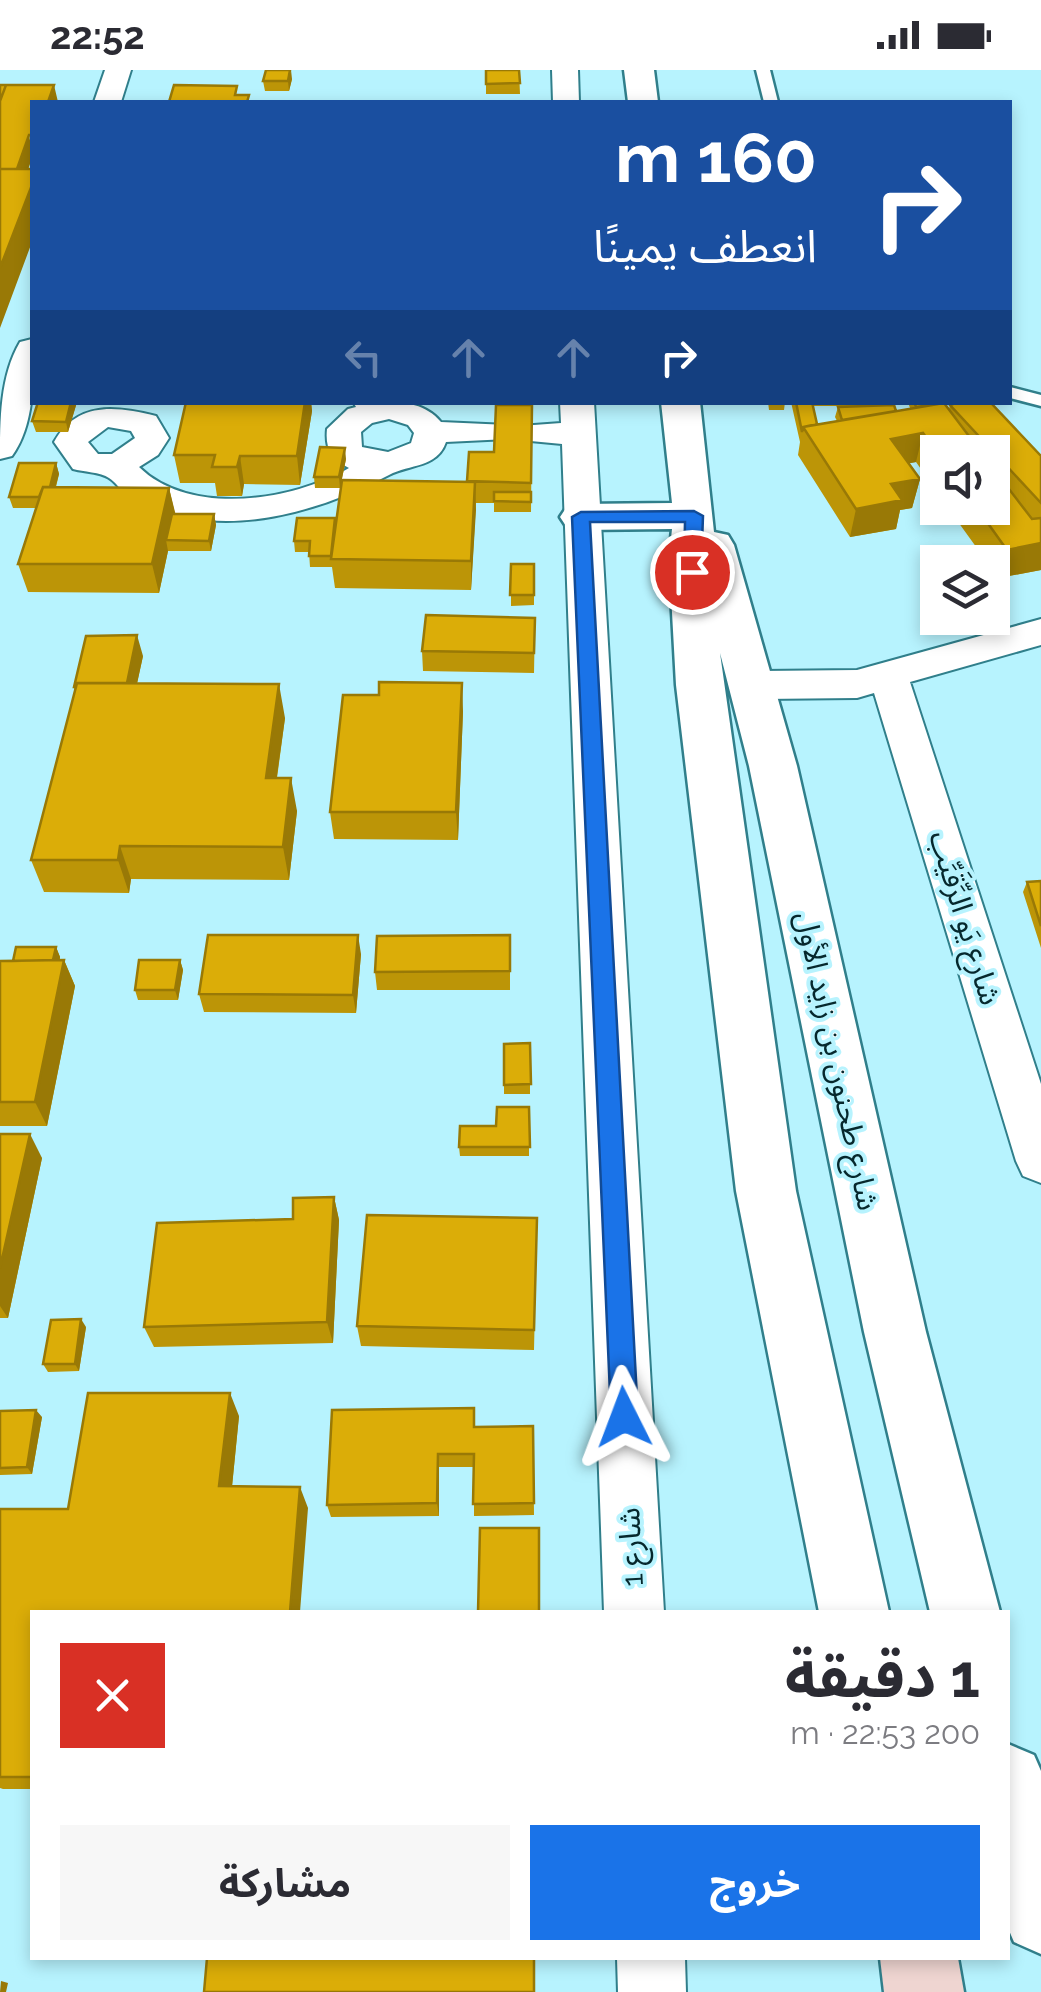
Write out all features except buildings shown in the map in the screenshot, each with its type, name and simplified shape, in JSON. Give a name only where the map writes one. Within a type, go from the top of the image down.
[{"type":"main road","points":[[919,1960],[924,1992]]},
{"type":"street","points":[[109,100],[118,70]]},
{"type":"street","points":[[565,70],[566,100]]},
{"type":"street","points":[[639,70],[643,100]]},
{"type":"street","points":[[0,448],[30,355]]},
{"type":"street","name":"شارع طحنون بن زايد الأول","points":[[680,405],[694,516],[691,558],[699,685],[766,1191],[854,1610]]},
{"type":"street","points":[[116,464],[126,478],[152,496],[170,502],[219,507],[278,504],[326,494],[382,464],[420,455],[428,448],[431,432],[420,418],[377,406],[344,429],[342,437],[348,452],[382,464]]},
{"type":"street","points":[[136,410],[152,438],[141,454],[116,464],[88,462],[78,457],[71,442],[82,426],[136,410]]},
{"type":"street","points":[[532,433],[578,418]]},
{"type":"street","name":"شارع 1","points":[[578,418],[634,1610]]},
{"type":"street","points":[[431,432],[496,432]]},
{"type":"street","points":[[581,517],[694,516]]},
{"type":"street","name":"شارع طحنون بن زايد الأول","points":[[694,516],[710,540],[720,566],[774,766],[895,1332],[965,1610]]},
{"type":"street","points":[[752,686],[822,688],[857,684],[1041,632]]},
{"type":"street","name":"شارع يَو الرِّقَيِّب","points":[[888,675],[1041,1161]]},
{"type":"street","points":[[1010,1789],[1041,1915]]},
{"type":"street","points":[[651,1960],[652,1992]]},
{"type":"street","points":[[927,1960],[935,1992]]},
{"type":"lane","points":[[763,70],[770,100]]},
{"type":"lane","points":[[1012,393],[1041,401]]},
{"type":"route","points":[[624,1417],[581,517],[694,516],[692,572]]}]
